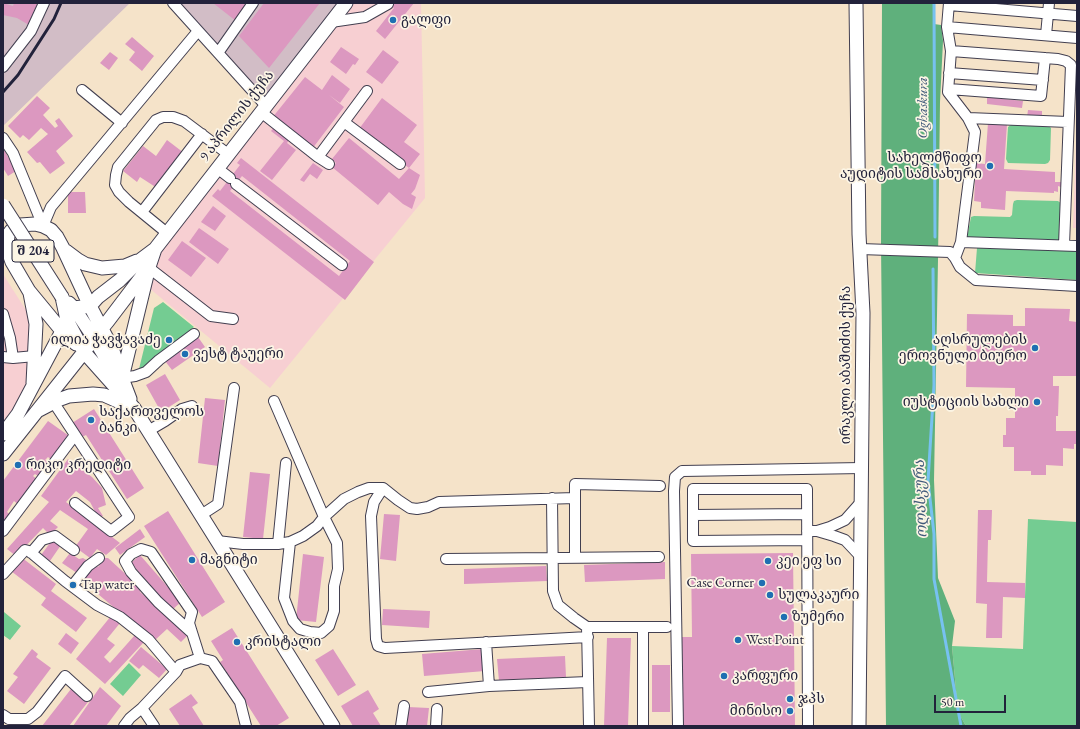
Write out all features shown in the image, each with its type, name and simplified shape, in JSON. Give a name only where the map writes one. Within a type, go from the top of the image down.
[{"type":"main road","name":"9 აპრილის ქუჩა","points":[[144,264],[346,3]]},
{"type":"main road","name":"ირაკლი აბაშიძის ქუჩა","points":[[856,3],[860,249],[863,313],[859,726]]},
{"type":"main road","name":"შ 204","points":[[3,205],[62,297],[98,333]]},
{"type":"main road","points":[[3,434],[18,414],[33,388],[64,326],[29,292],[12,262],[5,241],[11,231],[20,225],[27,224],[43,226],[51,230],[63,248],[90,306],[98,333],[112,348],[134,408],[333,726]]},
{"type":"main road","points":[[63,248],[85,264],[102,268],[144,264]]},
{"type":"main road","points":[[74,308],[90,306],[98,297],[144,264]]},
{"type":"main road","points":[[3,454],[84,352],[144,264]]},
{"type":"main road","points":[[122,378],[145,285],[144,264]]},
{"type":"main road","points":[[29,292],[36,324],[33,388]]},
{"type":"main road","name":"შ 204","points":[[62,297],[64,326],[84,352]]},
{"type":"main road","points":[[84,352],[134,408]]},
{"type":"main road","points":[[35,412],[69,396],[80,394],[104,395],[134,408]]},
{"type":"street","points":[[3,67],[31,30],[44,3]]},
{"type":"street","points":[[173,3],[218,53],[263,109],[318,157],[329,164]]},
{"type":"street","points":[[218,53],[253,3]]},
{"type":"street","points":[[1046,35],[1049,3]]},
{"type":"street","points":[[331,22],[365,17],[388,4]]},
{"type":"street","points":[[955,258],[961,242],[974,132],[968,118],[948,92],[951,51],[947,27],[949,4],[1077,16]]},
{"type":"street","points":[[947,27],[1077,38]]},
{"type":"street","points":[[43,226],[52,207],[198,31]]},
{"type":"street","points":[[951,51],[1045,58],[1066,61],[1071,65],[1074,81],[1068,122],[1064,245]]},
{"type":"street","points":[[948,89],[1041,96],[1045,58]]},
{"type":"street","points":[[950,73],[1043,80]]},
{"type":"street","points":[[82,90],[122,123]]},
{"type":"street","points":[[318,157],[367,91]]},
{"type":"street","points":[[167,233],[119,192],[115,185],[118,167],[156,120],[163,117],[173,117],[184,121],[228,154]]},
{"type":"street","points":[[968,118],[1068,122]]},
{"type":"street","points":[[344,122],[400,164]]},
{"type":"street","points":[[142,212],[202,134]]},
{"type":"street","points":[[3,138],[12,152],[43,226]]},
{"type":"street","points":[[217,168],[342,265]]},
{"type":"street","points":[[961,242],[1077,246]]},
{"type":"street","points":[[860,249],[950,252],[960,267],[976,280],[1077,286]]},
{"type":"street","points":[[144,264],[211,316],[233,319]]},
{"type":"street","points":[[3,314],[10,338],[8,357],[35,356]]},
{"type":"street","points":[[122,378],[135,376],[146,372],[159,360],[194,334]]},
{"type":"street","points":[[201,516],[218,504],[234,388]]},
{"type":"street","points":[[274,401],[324,517],[337,542],[338,568],[334,586],[334,611],[329,626],[321,634],[300,629],[293,621],[284,598],[290,542]]},
{"type":"street","points":[[54,403],[129,517],[111,530],[75,503]]},
{"type":"street","points":[[148,431],[165,421],[182,408],[192,406]]},
{"type":"street","points":[[3,531],[75,435]]},
{"type":"street","points":[[278,544],[286,463]]},
{"type":"street","points":[[678,726],[675,478],[682,471],[862,468]]},
{"type":"street","points":[[575,558],[575,484],[660,486]]},
{"type":"street","points":[[217,541],[243,544],[278,544],[290,542],[303,536],[317,526],[324,517],[344,499],[368,488],[383,488],[410,508],[417,509],[428,507],[439,502],[575,498]]},
{"type":"street","points":[[383,488],[374,502],[371,516],[376,639],[378,646],[385,648],[486,642],[643,627],[667,628]]},
{"type":"street","points":[[808,726],[807,536],[807,489],[693,489],[693,541],[807,536],[845,520],[861,502]]},
{"type":"street","points":[[552,498],[553,590],[558,605],[588,632],[589,726]]},
{"type":"street","points":[[693,515],[807,514]]},
{"type":"street","points":[[818,531],[845,540],[861,557]]},
{"type":"street","points":[[31,553],[42,540],[55,536],[74,550]]},
{"type":"street","points":[[191,632],[158,602],[131,572],[126,561],[131,554],[141,549],[151,552],[192,612],[189,623],[200,658]]},
{"type":"street","points":[[3,574],[25,550],[31,553],[97,605],[120,617],[149,640],[176,672]]},
{"type":"street","points":[[446,559],[659,557]]},
{"type":"street","points":[[72,586],[88,566],[99,558]]},
{"type":"street","points":[[643,627],[643,726]]},
{"type":"street","points":[[486,642],[489,686]]},
{"type":"street","points":[[124,726],[130,718],[142,708],[176,672],[180,665],[200,658],[212,661],[240,702],[246,726]]},
{"type":"street","points":[[3,715],[8,719],[28,719],[37,712],[65,676],[87,696]]},
{"type":"street","points":[[428,692],[489,686],[588,682]]},
{"type":"street","points":[[402,726],[404,706]]},
{"type":"street","points":[[142,708],[154,726]]},
{"type":"street","points":[[436,726],[437,709]]},
{"type":"shaded area","points":[[3,3],[130,3],[3,126]]},
{"type":"shaded area","points":[[172,3],[346,3],[266,106]]},
{"type":"shaded area","points":[[346,3],[421,3],[425,198],[270,388],[149,288],[149,267]]},
{"type":"shaded area","points":[[1076,142],[1077,228],[1073,228]]},
{"type":"shaded area","points":[[3,274],[29,315],[29,385],[13,411],[3,423]]},
{"type":"green space","points":[[882,3],[934,3],[934,24],[941,25],[943,41],[940,102],[934,480],[938,578],[955,621],[952,646],[958,712],[966,726],[886,726],[881,244]]},
{"type":"green space","points":[[1012,124],[1049,126],[1051,128],[1050,160],[1048,163],[1008,163],[1006,159],[1008,127]]},
{"type":"green space","points":[[1014,201],[1058,201],[1062,204],[1059,241],[967,238],[971,217],[1010,217],[1012,215]]},
{"type":"green space","points":[[977,248],[1077,251],[1077,280],[975,273]]},
{"type":"green space","points":[[163,302],[194,327],[138,373],[154,308]]},
{"type":"green space","points":[[1028,519],[1077,522],[1077,726],[966,726],[958,712],[952,646],[1023,649]]},
{"type":"green space","points":[[4,612],[21,626],[10,640],[3,635]]},
{"type":"green space","points":[[129,663],[141,675],[123,696],[110,684]]},
{"type":"building","points":[[3,3],[13,6],[14,3],[40,3],[29,25],[17,18],[3,15]]},
{"type":"building","points":[[213,3],[243,3],[247,7],[236,21]]},
{"type":"building","points":[[264,3],[320,3],[269,68],[239,36]]},
{"type":"building","name":"გალფი","points":[[387,3],[414,3],[385,39],[376,31],[394,8]]},
{"type":"building","points":[[132,37],[154,56],[142,71],[129,60],[135,52],[125,44]]},
{"type":"building","points":[[341,47],[359,59],[355,65],[353,64],[346,74],[330,62]]},
{"type":"building","points":[[383,50],[399,62],[382,84],[366,72]]},
{"type":"building","points":[[110,52],[118,58],[109,70],[100,63]]},
{"type":"building","points":[[332,75],[350,89],[340,103],[329,95],[344,107],[312,149],[272,118],[305,77],[322,90]]},
{"type":"building","points":[[37,96],[50,108],[43,115],[55,128],[58,126],[55,121],[59,118],[73,136],[56,151],[65,163],[50,174],[40,162],[37,163],[27,152],[48,134],[41,128],[29,140],[23,135],[20,138],[8,126]]},
{"type":"building","points":[[987,97],[1023,101],[1022,108],[987,104]]},
{"type":"building","points":[[382,98],[417,125],[404,142],[420,154],[409,168],[359,129]]},
{"type":"building","points":[[1028,110],[1042,111],[1042,118],[1027,117]]},
{"type":"building","name":"სახელმწიფო აუდიტის სამსახური","points":[[988,123],[1007,124],[1004,169],[1055,172],[1055,182],[1061,182],[1061,187],[1058,186],[1058,192],[1006,191],[1005,210],[981,208],[981,202],[974,201],[976,163],[985,164]]},
{"type":"building","points":[[276,125],[291,137],[287,143],[296,150],[272,180],[260,171],[284,141],[271,131]]},
{"type":"building","points":[[349,138],[399,179],[409,168],[420,175],[415,189],[411,194],[416,197],[412,209],[403,204],[389,192],[378,205],[332,167],[336,163],[332,159]]},
{"type":"building","points":[[167,140],[184,153],[157,188],[140,177],[137,182],[123,171],[143,146],[156,156]]},
{"type":"building","points":[[3,148],[16,171],[8,176],[3,168]]},
{"type":"building","points":[[241,158],[374,262],[345,300],[212,196],[218,189],[220,191],[240,165],[237,163]],"holes":[[[242,176],[350,261],[339,276],[230,191]]]},
{"type":"building","points":[[313,163],[323,170],[317,179],[310,174],[304,182],[300,180]]},
{"type":"building","points":[[68,192],[85,192],[86,213],[68,213]]},
{"type":"building","points":[[213,206],[226,216],[215,231],[201,222]]},
{"type":"building","points":[[199,228],[229,249],[218,264],[189,242]]},
{"type":"building","points":[[182,241],[206,258],[191,277],[168,260]]},
{"type":"building","name":"იუსტიციის სახლი","points":[[1025,308],[1070,309],[1069,321],[1077,322],[1077,376],[1053,376],[1053,386],[1059,386],[1056,431],[1077,431],[1077,444],[1074,444],[1074,449],[1063,448],[1063,466],[1046,465],[1046,475],[1031,475],[1031,471],[1014,471],[1014,447],[1003,447],[1003,435],[1006,435],[1006,418],[1015,418],[1015,388],[966,387],[967,314],[1013,315],[1013,326],[1025,326]]},
{"type":"building","name":"ვესტ ტაუერი","points":[[198,337],[205,347],[172,370],[165,361]]},
{"type":"building","points":[[165,374],[180,400],[161,412],[146,385]]},
{"type":"building","points":[[205,398],[225,400],[218,466],[198,463]]},
{"type":"building","points":[[94,409],[144,488],[127,499],[86,435],[82,437],[72,423]]},
{"type":"building","points":[[48,421],[72,438],[54,462],[48,457],[45,460],[51,464],[41,478],[35,474],[33,476],[39,481],[20,506],[14,501],[7,512],[13,517],[3,530],[3,481]]},
{"type":"building","points":[[68,459],[92,477],[102,488],[106,505],[98,508],[103,516],[98,517],[90,502],[76,491],[66,502],[120,543],[106,555],[97,549],[90,558],[75,547],[88,529],[60,510],[50,521],[58,527],[50,535],[43,528],[16,556],[7,549],[49,502],[41,496]]},
{"type":"building","points":[[250,472],[270,474],[263,539],[243,537]]},
{"type":"building","points":[[978,510],[992,510],[991,540],[988,540],[987,582],[1025,583],[1025,598],[1003,597],[1002,638],[986,638],[987,604],[976,603]]},
{"type":"building","points":[[168,511],[225,602],[202,617],[144,526]]},
{"type":"building","points":[[384,514],[400,515],[396,561],[380,559]]},
{"type":"building","points":[[140,529],[145,537],[120,555],[115,548]]},
{"type":"building","points":[[53,539],[61,545],[50,561],[41,555]]},
{"type":"building","points":[[70,553],[79,559],[83,558],[88,561],[77,573],[62,563]]},
{"type":"building","name":"West Point","points":[[793,553],[795,726],[683,726],[682,637],[692,637],[691,554]]},
{"type":"building","points":[[303,554],[324,557],[316,622],[296,620]]},
{"type":"building","points":[[140,555],[181,602],[172,610],[131,563]]},
{"type":"building","points":[[21,557],[56,584],[51,591],[87,618],[76,632],[41,605],[46,598],[11,571]]},
{"type":"building","points":[[105,558],[108,558],[142,589],[140,592],[189,634],[181,642],[167,629],[154,641],[80,579],[94,563],[98,567]]},
{"type":"building","points":[[665,562],[665,579],[585,582],[584,565]]},
{"type":"building","points":[[546,566],[547,581],[464,584],[464,569]]},
{"type":"building","points":[[383,609],[430,611],[429,628],[382,625]]},
{"type":"building","points":[[111,616],[120,623],[107,639],[115,645],[104,657],[110,663],[135,635],[144,642],[105,684],[76,659]]},
{"type":"building","points":[[232,628],[289,718],[276,726],[261,726],[220,662],[223,660],[211,641]]},
{"type":"building","points":[[66,633],[79,643],[71,654],[58,644]]},
{"type":"building","points":[[607,638],[631,638],[628,726],[604,726]]},
{"type":"building","points":[[141,647],[167,669],[159,678],[143,665],[139,669],[129,661]]},
{"type":"building","points":[[32,649],[38,654],[36,657],[51,668],[24,704],[7,691],[18,677],[13,674]]},
{"type":"building","points":[[333,649],[356,685],[338,696],[315,660]]},
{"type":"building","points":[[483,649],[485,671],[424,676],[422,654]]},
{"type":"building","points":[[565,656],[566,677],[499,681],[497,659]]},
{"type":"building","points":[[652,665],[670,665],[670,712],[652,712]]},
{"type":"building","points":[[100,687],[121,706],[106,726],[73,726]]},
{"type":"building","points":[[71,689],[88,702],[69,726],[42,726]]},
{"type":"building","points":[[368,690],[379,709],[373,713],[381,726],[353,726],[341,706]]},
{"type":"building","points":[[191,694],[198,703],[192,707],[204,726],[180,726],[169,709]]},
{"type":"building","points":[[408,707],[429,708],[427,726],[407,726]]},
{"type":"waterway","name":"Oghaskura","points":[[934,3],[935,237]]},
{"type":"waterway","name":"ოღასკურა","points":[[933,269],[934,385],[928,481],[934,534],[934,579],[961,726]]},
{"type":"railway","points":[[3,92],[18,75],[54,19],[61,3]]},
{"type":"place","name":"გალფი","points":[[393,20]]},
{"type":"place","name":"სახელმწიფო აუდიტის სამსახური","points":[[990,166]]},
{"type":"place","name":"ილია ჭავჭავაძე","points":[[169,340]]},
{"type":"place","name":"აღსრულების ეროვნული ბიურო","points":[[1035,348]]},
{"type":"place","name":"ვესტ ტაუერი","points":[[185,354]]},
{"type":"place","name":"იუსტიციის სახლი","points":[[1037,402]]},
{"type":"place","name":"საქართველოს ბანკი","points":[[91,420]]},
{"type":"place","name":"რიკო კრედიტი","points":[[18,465]]},
{"type":"place","name":"მაგნიტი","points":[[192,560]]},
{"type":"place","name":"კეი ეფ სი","points":[[768,561]]},
{"type":"place","name":"Case Corner","points":[[762,583]]},
{"type":"place","name":"Tap water","points":[[73,585]]},
{"type":"place","name":"სულაკაური","points":[[770,595]]},
{"type":"place","name":"ზუმერი","points":[[784,617]]},
{"type":"place","name":"West Point","points":[[738,640]]},
{"type":"place","name":"კრისტალი","points":[[237,642]]},
{"type":"place","name":"კარფური","points":[[724,676]]},
{"type":"place","name":"ჯპს","points":[[790,699]]},
{"type":"place","name":"მინისო","points":[[790,711]]}]
